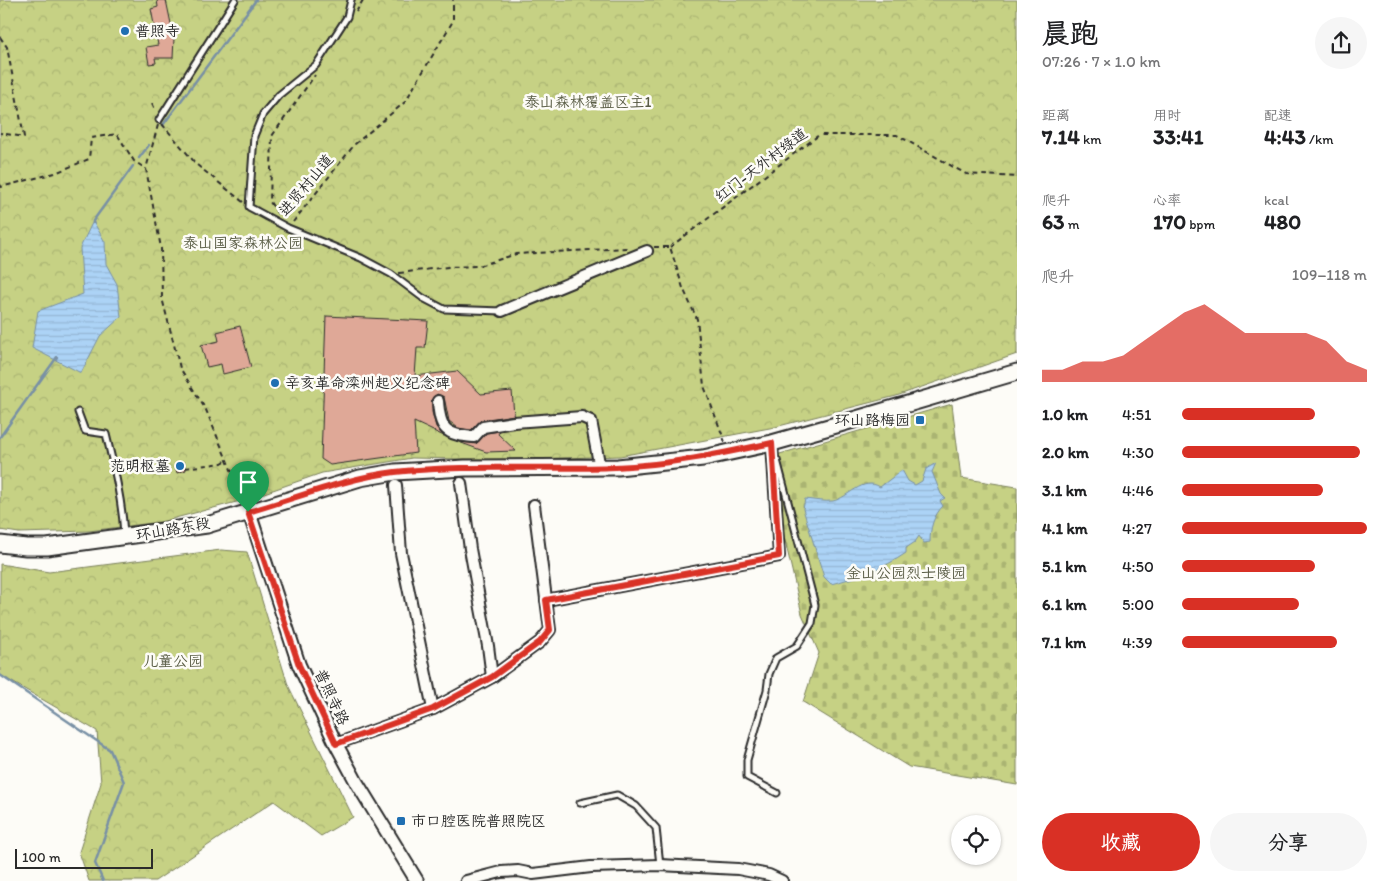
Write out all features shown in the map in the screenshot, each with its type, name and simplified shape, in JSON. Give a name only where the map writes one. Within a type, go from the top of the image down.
[{"type":"main road","name":"环山路东段","points":[[0,544],[47,547],[206,525],[360,478],[395,472],[466,468],[600,468],[703,458],[772,443],[1017,372]]},
{"type":"street","points":[[502,311],[647,251]]},
{"type":"street","points":[[438,401],[439,418],[442,425],[457,436],[474,437],[483,427],[514,422],[582,417],[591,421],[600,468]]},
{"type":"street","points":[[546,600],[779,556],[772,443]]},
{"type":"street","points":[[461,483],[492,677]]},
{"type":"street","points":[[396,485],[401,553],[433,709]]},
{"type":"street","points":[[336,744],[433,709],[492,677],[540,642],[550,630],[534,505]]},
{"type":"street","name":"普照寺路","points":[[248,512],[299,665],[336,744],[361,790],[417,881]]},
{"type":"street","points":[[466,881],[501,872],[518,871],[532,874],[590,867],[660,865],[738,869],[782,881]]},
{"type":"lane","points":[[159,120],[235,0]]},
{"type":"lane","points":[[351,0],[347,17],[316,65],[279,95],[263,114],[254,136],[249,207],[288,228],[361,258],[391,274],[423,298],[444,309],[502,311]]},
{"type":"lane","points":[[78,412],[85,431],[106,434],[123,518],[124,537]]},
{"type":"lane","points":[[772,443],[815,605],[812,623],[797,646],[776,658],[747,760],[747,777],[777,793]]},
{"type":"lane","points":[[580,803],[617,795],[636,806],[656,828],[660,865]]},
{"type":"path","points":[[356,13],[363,0]]},
{"type":"path","name":"进贤村山道","points":[[318,71],[272,136],[270,202],[288,228],[355,144],[406,102],[453,21],[454,0]]},
{"type":"path","points":[[0,37],[7,47],[24,137],[0,133]]},
{"type":"path","points":[[152,103],[159,120],[197,166],[249,207]]},
{"type":"path","points":[[159,120],[146,169],[161,248],[162,298],[180,368],[206,410],[248,512]]},
{"type":"path","points":[[0,184],[1,187],[55,173],[89,159],[91,138],[117,134],[134,161],[146,169]]},
{"type":"path","name":"红门-天外村绿道","points":[[670,246],[820,135],[897,136],[966,174],[1017,177]]},
{"type":"path","points":[[185,468],[222,464],[227,460]]},
{"type":"green space","name":"泰山国家森林公园","points":[[0,0],[1017,0],[1017,354],[896,396],[775,427],[620,456],[510,460],[412,458],[322,473],[244,500],[160,522],[89,531],[19,533],[0,530]]},
{"type":"green space","name":"金山公园烈士陵园","points":[[952,404],[961,478],[1017,487],[1017,785],[909,767],[803,702],[819,653],[802,614],[766,458]]},
{"type":"green space","name":"儿童公园","points":[[221,550],[247,552],[288,685],[353,817],[321,836],[274,801],[155,881],[89,881],[79,852],[101,783],[97,731],[0,675],[0,564],[49,572]]},
{"type":"water","points":[[93,221],[105,242],[106,264],[117,284],[121,317],[100,336],[81,373],[32,348],[38,311],[83,294],[80,248]]},
{"type":"water","points":[[936,463],[932,472],[941,494],[945,498],[940,501],[943,506],[933,523],[930,542],[924,543],[919,536],[915,542],[906,548],[906,553],[888,564],[831,584],[824,577],[803,509],[805,499],[833,501],[868,484],[880,487],[902,470],[908,481],[915,485],[922,481],[926,469]]},
{"type":"building","points":[[157,0],[166,0],[174,38],[173,58],[155,58],[156,63],[149,64],[146,47],[158,45],[151,9],[158,7]]},
{"type":"building","points":[[326,316],[428,321],[425,348],[417,348],[415,376],[457,371],[481,394],[512,391],[514,415],[481,420],[471,430],[458,428],[449,421],[444,397],[437,394],[432,399],[432,412],[436,427],[444,436],[414,422],[416,453],[330,465],[321,459]]},
{"type":"building","points":[[240,326],[251,367],[223,374],[221,364],[207,367],[201,345],[219,341],[217,332]]},
{"type":"building","points":[[500,431],[498,434],[516,451],[486,452],[456,441],[476,444],[486,433]]},
{"type":"building","name":"范明枢墓","points":[[184,462],[186,470],[177,473],[175,465]]},
{"type":"waterway","points":[[163,125],[256,0]]},
{"type":"waterway","points":[[139,158],[149,145]]},
{"type":"waterway","points":[[93,223],[133,166]]},
{"type":"waterway","points":[[0,437],[57,357]]},
{"type":"waterway","points":[[0,675],[110,750],[124,782],[95,863],[103,881]]},
{"type":"place","name":"普照寺","points":[[125,31]]},
{"type":"place","name":"辛亥革命滦州起义纪念碑","points":[[275,383]]},
{"type":"place","name":"环山路梅园","points":[[920,420]]},
{"type":"place","name":"范明枢墓","points":[[180,466]]},
{"type":"place","name":"市口腔医院普照院区","points":[[401,821]]},
{"type":"route","points":[[772,443],[779,556],[546,600],[550,630],[540,642],[492,677],[433,709],[336,744],[299,665],[248,512],[360,478],[395,472],[466,468],[618,467],[703,458],[772,443]]},
{"type":"park label","name":"泰山森林覆盖区主1","points":[[588,102]]}]
